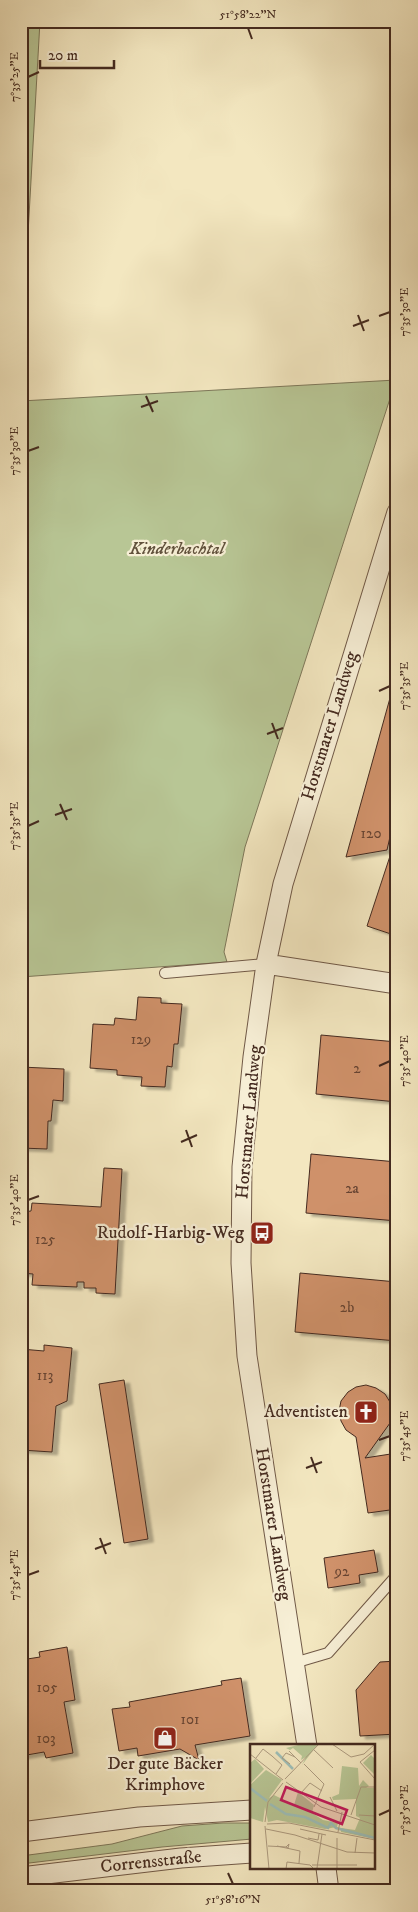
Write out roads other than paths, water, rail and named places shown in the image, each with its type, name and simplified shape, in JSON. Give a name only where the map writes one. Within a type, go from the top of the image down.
[{"type":"street","name":"Horstmarer Landweg","points":[[307,1744],[247,1356],[240,1262],[242,1167],[253,1057],[266,964],[283,884],[307,800],[397,512]]},
{"type":"street","points":[[266,964],[397,984]]},
{"type":"street","points":[[21,1832],[156,1816],[250,1810]]},
{"type":"street","name":"Corrensstraße","points":[[21,1877],[181,1858],[250,1853]]},
{"type":"street","points":[[326,1870],[329,1891]]},
{"type":"lane","points":[[165,973],[266,964]]},
{"type":"lane","points":[[294,1663],[328,1653],[397,1575]]},
{"type":"place","name":"Rudolf-Harbig-Weg","points":[[262,1233]]},
{"type":"place","name":"Adventisten","points":[[366,1412]]},
{"type":"place","name":"Der gute Bäcker Krimphove","points":[[165,1738]]},
{"type":"park label","name":"Kinderbachtal","points":[[177,549]]}]
